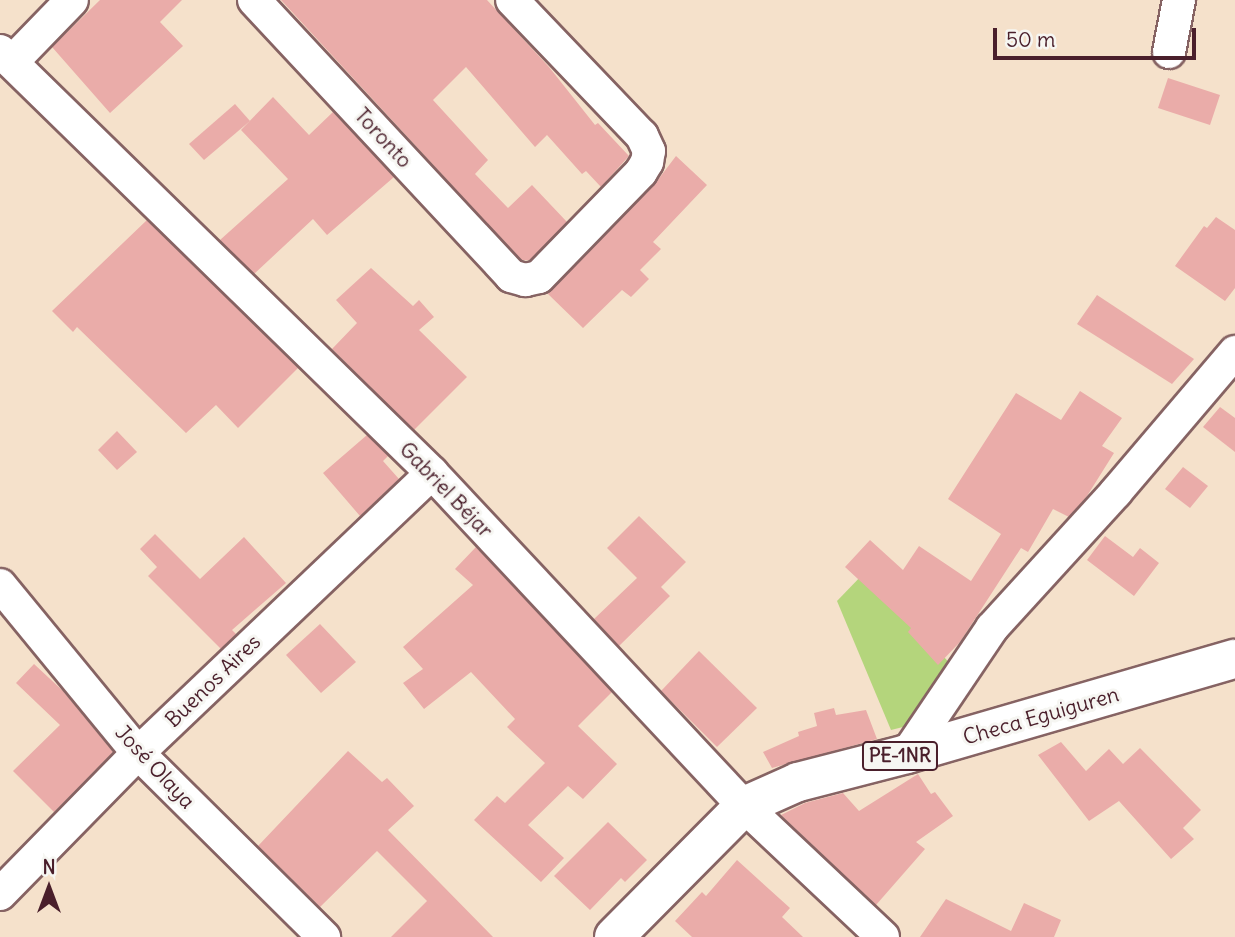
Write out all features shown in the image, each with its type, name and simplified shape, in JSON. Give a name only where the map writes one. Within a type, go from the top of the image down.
[{"type":"main road","name":"Checa Eguiguren","points":[[614,937],[744,806],[798,782],[907,754],[1235,659]]},
{"type":"street","points":[[6,56],[72,0]]},
{"type":"street","name":"Toronto","points":[[254,0],[511,276],[524,280],[539,277],[648,162],[649,151],[642,135],[552,42]]},
{"type":"street","points":[[512,0],[552,42]]},
{"type":"street","points":[[539,0],[552,42]]},
{"type":"street","points":[[1169,52],[1179,0]]},
{"type":"street","name":"Gabriel Béjar","points":[[6,56],[432,474],[744,806],[883,937]]},
{"type":"street","points":[[907,754],[992,628],[1116,492],[1235,352]]},
{"type":"street","name":"Buenos Aires","points":[[0,894],[138,753],[432,474]]},
{"type":"street","name":"José Olaya","points":[[0,585],[138,753],[324,937]]},
{"type":"green space","points":[[865,572],[956,670],[923,722],[891,730],[837,601]]},
{"type":"building","points":[[100,0],[182,0],[160,22],[183,46],[110,113],[52,47]]},
{"type":"building","points":[[281,0],[487,0],[549,67],[595,125],[598,123],[629,156],[601,187],[586,171],[582,174],[547,135],[535,147],[466,67],[433,100],[488,160],[475,174],[508,208],[532,185],[567,222],[530,260],[521,260]]},
{"type":"building","points":[[1168,78],[1220,95],[1210,125],[1158,108]]},
{"type":"building","points":[[273,97],[309,135],[333,112],[394,177],[327,235],[313,219],[254,274],[220,240],[288,179],[241,130]]},
{"type":"building","points":[[235,104],[250,121],[204,160],[189,144]]},
{"type":"building","points":[[676,156],[707,185],[653,242],[661,249],[640,270],[649,279],[631,297],[622,290],[583,328],[547,293],[654,185]]},
{"type":"building","points":[[1216,217],[1235,230],[1235,288],[1225,301],[1175,266],[1204,226],[1207,228]]},
{"type":"building","points":[[147,220],[298,368],[238,428],[216,405],[186,433],[77,327],[73,332],[52,311]]},
{"type":"building","points":[[371,268],[413,306],[419,300],[434,317],[419,330],[467,377],[414,430],[332,349],[357,323],[336,300]]},
{"type":"building","points":[[1097,295],[1194,359],[1172,384],[1077,324]]},
{"type":"building","points":[[1080,391],[1122,418],[1102,446],[1114,453],[1087,496],[1069,517],[1053,509],[1028,552],[1021,548],[960,642],[938,665],[908,632],[911,628],[845,567],[870,540],[903,570],[919,546],[971,581],[1001,534],[948,499],[1016,393],[1061,420]]},
{"type":"building","points":[[1220,407],[1235,418],[1235,452],[1203,427]]},
{"type":"building","points":[[117,431],[137,452],[117,470],[98,450]]},
{"type":"building","points":[[367,435],[388,456],[383,461],[399,479],[360,516],[323,473]]},
{"type":"building","points":[[1183,467],[1208,486],[1190,508],[1165,489]]},
{"type":"building","points":[[639,516],[686,562],[661,587],[670,596],[619,646],[594,619],[637,578],[607,548]]},
{"type":"building","points":[[155,534],[200,579],[244,537],[286,583],[232,630],[236,634],[221,649],[148,576],[157,567],[140,549]]},
{"type":"building","points":[[1105,536],[1133,557],[1140,548],[1159,563],[1134,596],[1087,560]]},
{"type":"building","points":[[476,547],[612,692],[578,726],[617,764],[583,799],[568,786],[528,825],[564,858],[541,882],[474,820],[497,796],[505,803],[545,763],[507,727],[515,719],[471,672],[424,709],[403,683],[423,669],[403,647],[473,585],[455,569]]},
{"type":"building","points":[[320,624],[356,662],[321,693],[286,655]]},
{"type":"building","points":[[699,651],[757,708],[717,747],[661,691]]},
{"type":"building","points":[[34,664],[63,691],[113,752],[54,812],[13,771],[60,725],[16,683]]},
{"type":"building","points":[[834,708],[836,715],[866,710],[877,739],[772,768],[763,752],[799,736],[798,732],[817,726],[814,713]]},
{"type":"building","points":[[1061,742],[1086,771],[1109,749],[1123,764],[1140,748],[1201,810],[1183,828],[1194,839],[1171,859],[1119,801],[1089,821],[1038,755]]},
{"type":"building","points":[[348,751],[382,782],[387,778],[414,806],[388,830],[493,937],[391,937],[427,901],[377,851],[320,907],[258,846]]},
{"type":"building","points":[[918,774],[931,794],[935,792],[953,816],[916,842],[925,849],[876,905],[781,815],[805,803],[843,793],[859,811]]},
{"type":"building","points":[[608,822],[647,860],[625,882],[621,878],[590,910],[554,876]]},
{"type":"building","points":[[737,860],[790,908],[782,917],[803,937],[692,937],[675,921],[702,892],[706,896]]},
{"type":"building","points":[[946,899],[1011,931],[1024,903],[1061,920],[1054,937],[920,937]]}]
